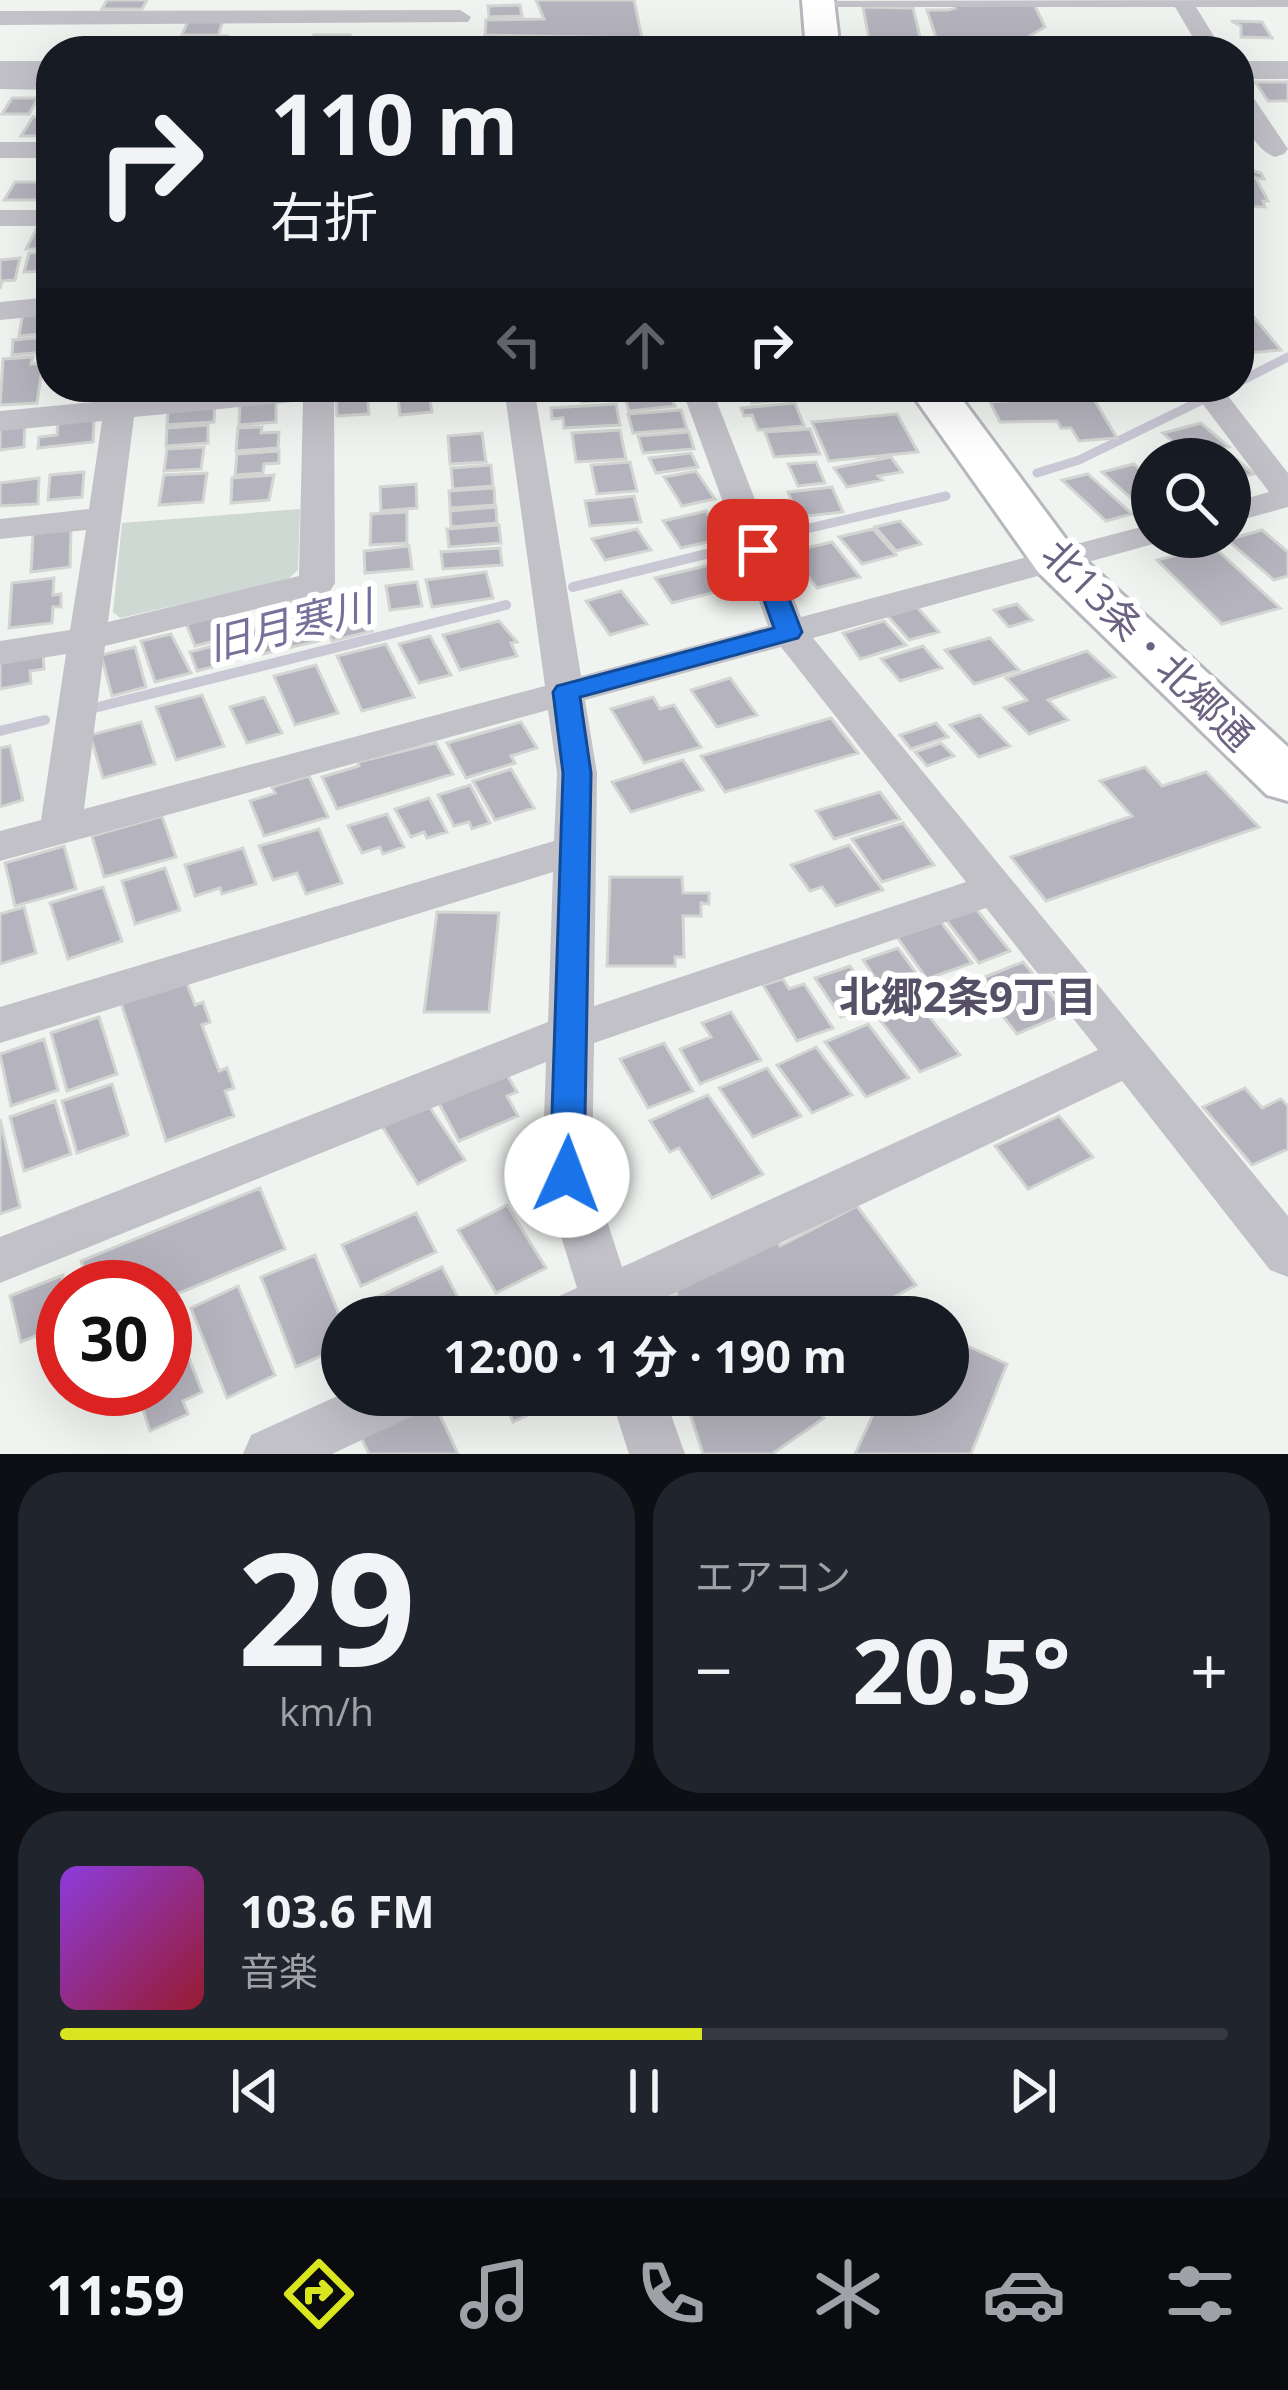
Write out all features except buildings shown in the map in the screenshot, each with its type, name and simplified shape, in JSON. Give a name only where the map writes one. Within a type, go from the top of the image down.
[{"type":"main road","points":[[818,0],[822,36]]},
{"type":"main road","name":"北13条・北郷通","points":[[942,402],[1056,561],[1288,782]]},
{"type":"street","points":[[818,0],[1288,1]]},
{"type":"street","points":[[1182,0],[1203,36]]},
{"type":"street","points":[[0,17],[460,17]]},
{"type":"street","points":[[0,57],[36,57]]},
{"type":"street","points":[[0,70],[36,70]]},
{"type":"street","points":[[1254,70],[1288,70]]},
{"type":"street","points":[[0,82],[36,83]]},
{"type":"street","points":[[1254,113],[1282,149]]},
{"type":"street","points":[[0,150],[36,150]]},
{"type":"street","points":[[0,218],[36,218]]},
{"type":"street","points":[[0,310],[36,307]]},
{"type":"street","points":[[0,421],[101,402]]},
{"type":"street","points":[[60,830],[121,402]]},
{"type":"street","points":[[0,653],[89,638],[317,584],[329,402]]},
{"type":"street","points":[[521,402],[577,773],[567,1175],[593,1296]]},
{"type":"street","points":[[702,402],[789,632],[1288,1254]]},
{"type":"street","points":[[1217,402],[1288,496],[1251,507]]},
{"type":"street","points":[[0,530],[102,518]]},
{"type":"street","points":[[0,846],[1131,540]]},
{"type":"street","points":[[0,1025],[576,850]]},
{"type":"street","points":[[0,1259],[572,1032],[996,888]]},
{"type":"street","points":[[627,1296],[1131,1056]]},
{"type":"street","points":[[272,1454],[354,1416]]},
{"type":"street","points":[[644,1416],[657,1454]]},
{"type":"shaded area","points":[[300,509],[298,570],[287,580],[120,618],[113,612],[122,523]]},
{"type":"waterway","name":"旧月寒川","points":[[1254,374],[1288,357]]},
{"type":"waterway","name":"旧月寒川","points":[[1037,473],[1079,460],[1198,402]]},
{"type":"waterway","name":"旧月寒川","points":[[776,536],[946,496]]},
{"type":"waterway","name":"旧月寒川","points":[[694,557],[723,550]]},
{"type":"waterway","name":"旧月寒川","points":[[573,587],[706,554]]},
{"type":"waterway","name":"旧月寒川","points":[[90,709],[506,605]]},
{"type":"waterway","name":"旧月寒川","points":[[0,731],[45,720]]},
{"type":"district","name":"北郷2条9丁目","points":[[968,997]]},
{"type":"route","points":[[567,1175],[577,773],[566,692],[789,632],[758,550]]}]
